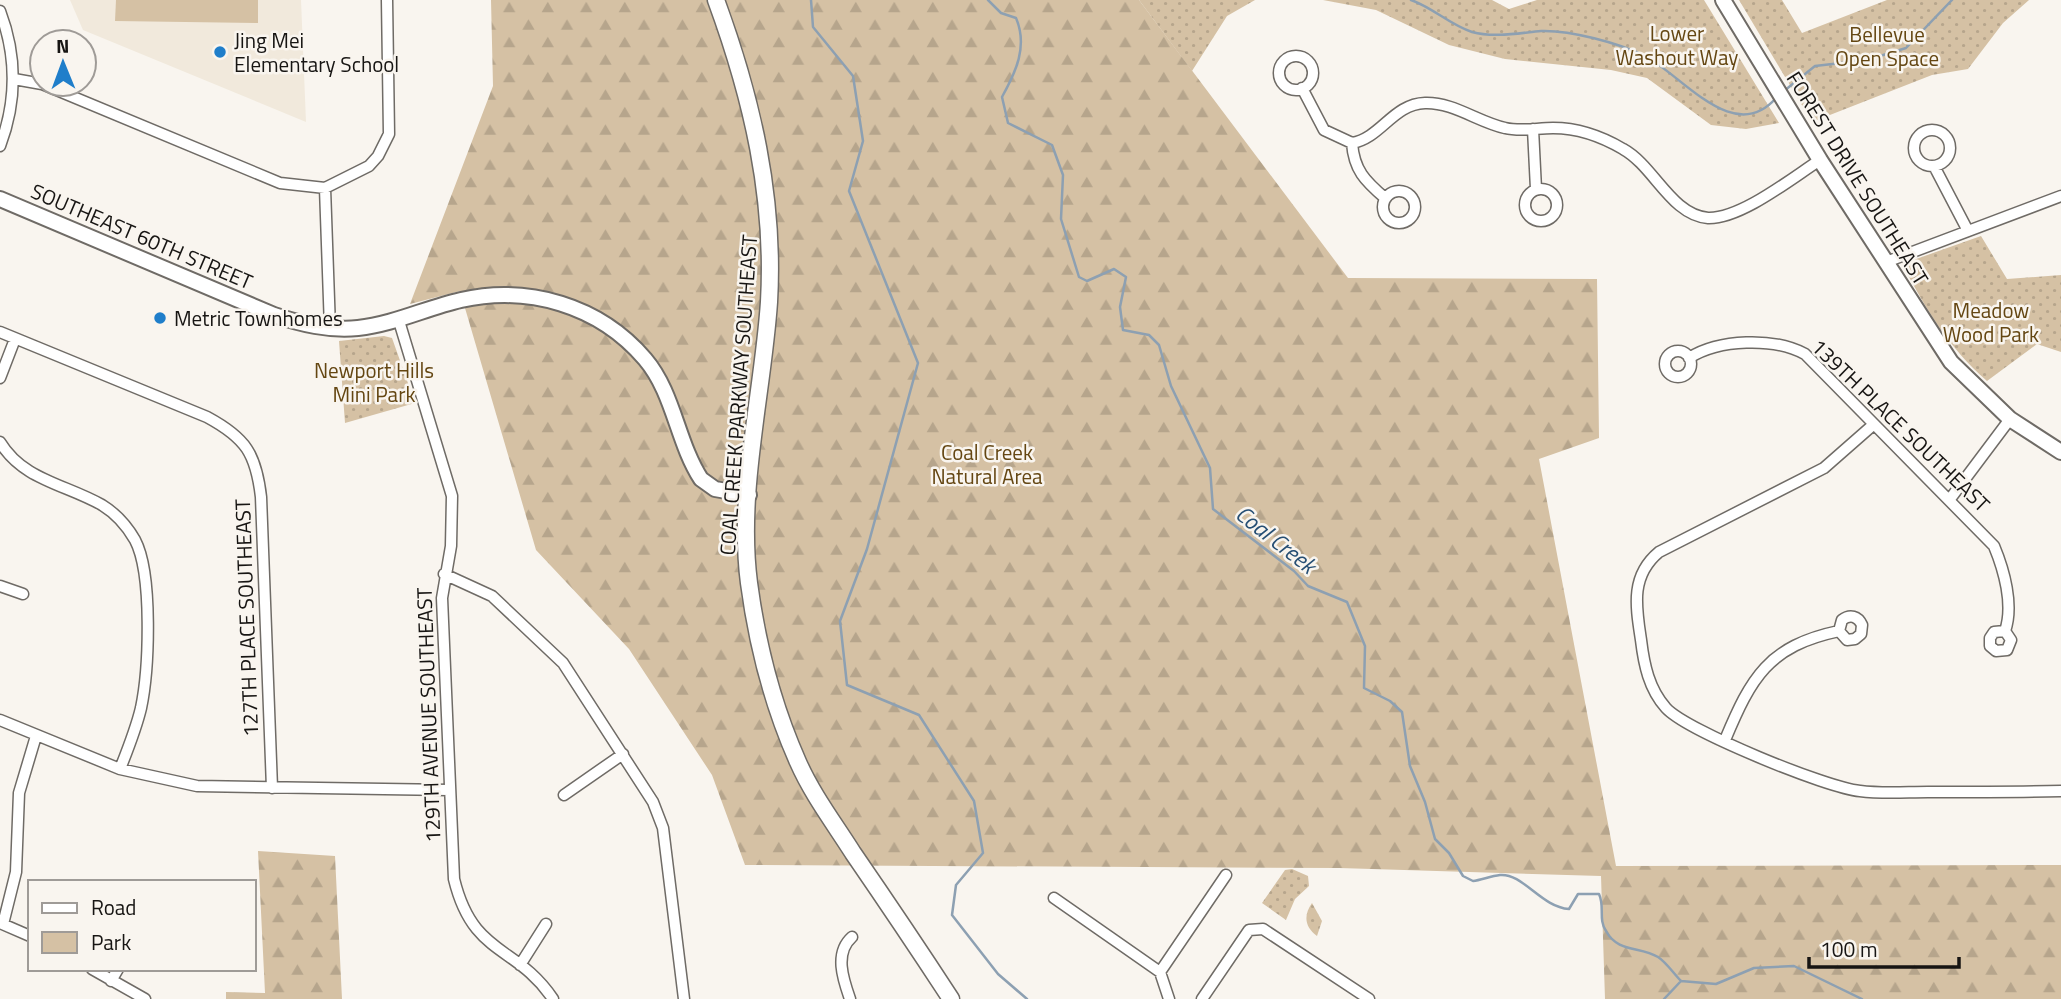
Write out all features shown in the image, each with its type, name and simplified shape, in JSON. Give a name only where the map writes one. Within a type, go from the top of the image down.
[{"type":"main road","name":"COAL CREEK PARKWAY SOUTHEAST","points":[[716,0],[742,75],[759,144],[769,219],[769,302],[749,495],[747,554],[755,620],[773,691],[798,763],[816,797],[951,999]]},
{"type":"street","points":[[76,98],[280,183],[324,188],[369,166],[378,156],[389,134],[387,0]]},
{"type":"street","name":"FOREST DRIVE SOUTHEAST","points":[[1723,0],[1820,160],[1951,362],[2010,419],[2061,452]]},
{"type":"street","points":[[0,11],[8,35],[14,79],[10,113],[0,146]]},
{"type":"street","points":[[14,79],[28,82]]},
{"type":"street","points":[[1302,88],[1324,130],[1353,143],[1367,139],[1406,107],[1427,103],[1442,105],[1509,129],[1570,129],[1609,141],[1638,160],[1680,205],[1691,213],[1707,218],[1738,211],[1820,160]]},
{"type":"street","points":[[1533,129],[1536,189]]},
{"type":"street","points":[[1353,143],[1353,162],[1358,172],[1385,198]]},
{"type":"street","points":[[1934,166],[1968,231]]},
{"type":"street","points":[[324,188],[330,328]]},
{"type":"street","points":[[1886,262],[2061,197]]},
{"type":"street","name":"SOUTHEAST 60TH STREET","points":[[0,199],[297,323],[330,328],[355,328],[399,321],[463,300],[502,296],[549,299],[580,310],[632,346],[655,373],[701,479],[715,489],[749,495]]},
{"type":"street","name":"129TH AVENUE SOUTHEAST","points":[[399,321],[452,496],[451,545],[442,598],[451,860],[464,912],[486,942],[520,965],[553,999]]},
{"type":"street","points":[[0,332],[15,339],[0,379]]},
{"type":"street","name":"127TH PLACE SOUTHEAST","points":[[15,339],[207,416],[231,431],[248,448],[258,473],[261,497],[272,788]]},
{"type":"street","name":"139TH PLACE SOUTHEAST","points":[[1689,358],[1715,345],[1771,344],[1794,348],[1816,365],[1983,533],[1999,559],[2007,612],[2004,631]]},
{"type":"street","points":[[1950,499],[2010,419]]},
{"type":"street","points":[[1873,425],[1817,472],[1659,552],[1648,561],[1638,580],[1636,608],[1643,658],[1654,691],[1680,720],[1824,783],[1861,792],[2061,792]]},
{"type":"street","points":[[0,442],[17,464],[103,505],[127,528],[135,541],[144,569],[148,667],[141,711],[120,768]]},
{"type":"street","points":[[444,574],[492,596],[563,663],[653,802],[663,828],[684,999]]},
{"type":"street","points":[[0,586],[23,594]]},
{"type":"street","points":[[1725,740],[1744,695],[1761,670],[1800,644],[1839,631]]},
{"type":"street","points":[[0,720],[120,768],[197,786],[449,790]]},
{"type":"street","points":[[28,935],[1,924],[16,872],[19,793],[36,736]]},
{"type":"street","points":[[564,794],[623,754]]},
{"type":"street","points":[[1160,972],[1226,875]]},
{"type":"street","points":[[1054,898],[1160,972],[1169,999]]},
{"type":"street","points":[[520,965],[546,924]]},
{"type":"street","points":[[1202,999],[1250,930],[1256,927],[1369,999]]},
{"type":"street","points":[[850,999],[841,960],[845,943],[852,937]]},
{"type":"street","points":[[95,971],[111,981],[123,995],[145,999]]},
{"type":"street","points":[[111,981],[117,971]]},
{"type":"shaded area","name":"Jing Mei Elementary School","points":[[70,0],[301,0],[306,122],[98,36],[98,28],[82,28]]},
{"type":"green space","points":[[116,0],[258,0],[258,23],[115,21]]},
{"type":"green space","name":"Coal Creek Natural Area","points":[[491,0],[1139,0],[1348,278],[1597,279],[1599,438],[1539,459],[1616,866],[2061,865],[2061,999],[1605,999],[1601,876],[1339,868],[745,865],[712,775],[629,649],[536,550],[460,291],[410,304],[493,86]]},
{"type":"green space","points":[[1139,0],[1255,0],[1227,16],[1192,71]]},
{"type":"green space","name":"Lower Washout Way","points":[[1323,0],[1492,0],[1509,9],[1537,0],[1704,0],[1779,123],[1746,129],[1711,125],[1647,78],[1611,70],[1505,59],[1449,45],[1376,10]]},
{"type":"green space","name":"Bellevue Open Space","points":[[1739,0],[1782,0],[1802,33],[1887,0],[2029,0],[2003,23],[1968,69],[1932,75],[1812,122]]},
{"type":"green space","name":"Meadow Wood Park","points":[[1981,236],[2007,279],[2061,275],[2061,352],[2037,344],[1987,381],[1961,355],[1939,327],[1902,264]]},
{"type":"green space","name":"Newport Hills Mini Park","points":[[384,336],[392,338],[415,403],[345,423],[339,341]]},
{"type":"green space","points":[[258,851],[335,856],[342,999],[226,999],[226,992],[265,993]]},
{"type":"green space","points":[[1292,869],[1308,876],[1309,886],[1295,899],[1286,920],[1262,903],[1285,870]]},
{"type":"green space","points":[[1312,903],[1322,921],[1317,936],[1307,921],[1307,912]]},
{"type":"waterway","points":[[811,0],[813,27],[853,76],[863,141],[849,191],[918,363],[867,549],[840,621],[847,685],[919,715],[974,801],[983,853],[956,885],[952,915],[998,974],[1027,999]]},
{"type":"waterway","name":"Coal Creek","points":[[988,0],[1001,13],[1016,18],[1021,49],[1016,68],[1002,97],[1008,123],[1052,145],[1063,175],[1061,219],[1079,277],[1087,281],[1114,269],[1126,277],[1120,307],[1123,330],[1149,335],[1159,345],[1171,386],[1210,468],[1213,509],[1294,571],[1308,586],[1347,602],[1365,646],[1364,688],[1390,701],[1402,712],[1410,766],[1425,802],[1435,839],[1449,853],[1463,876],[1473,881],[1500,875],[1508,876],[1525,884],[1550,903],[1569,909],[1578,894],[1599,894],[1602,922],[1611,938],[1623,946],[1658,957],[1681,981],[1716,984],[1754,968],[1794,966],[1862,999]]},
{"type":"waterway","points":[[1411,0],[1456,25],[1480,34],[1553,31],[1622,46],[1645,56],[1692,91],[1726,111],[1743,114],[1760,111],[1776,98]]},
{"type":"waterway","points":[[1784,91],[1815,66],[1867,60],[1906,48],[1952,0]]},
{"type":"waterway","points":[[1664,999],[1681,981]]},
{"type":"place","name":"Jing Mei Elementary School","points":[[220,52]]},
{"type":"place","name":"Metric Townhomes","points":[[160,318]]}]
